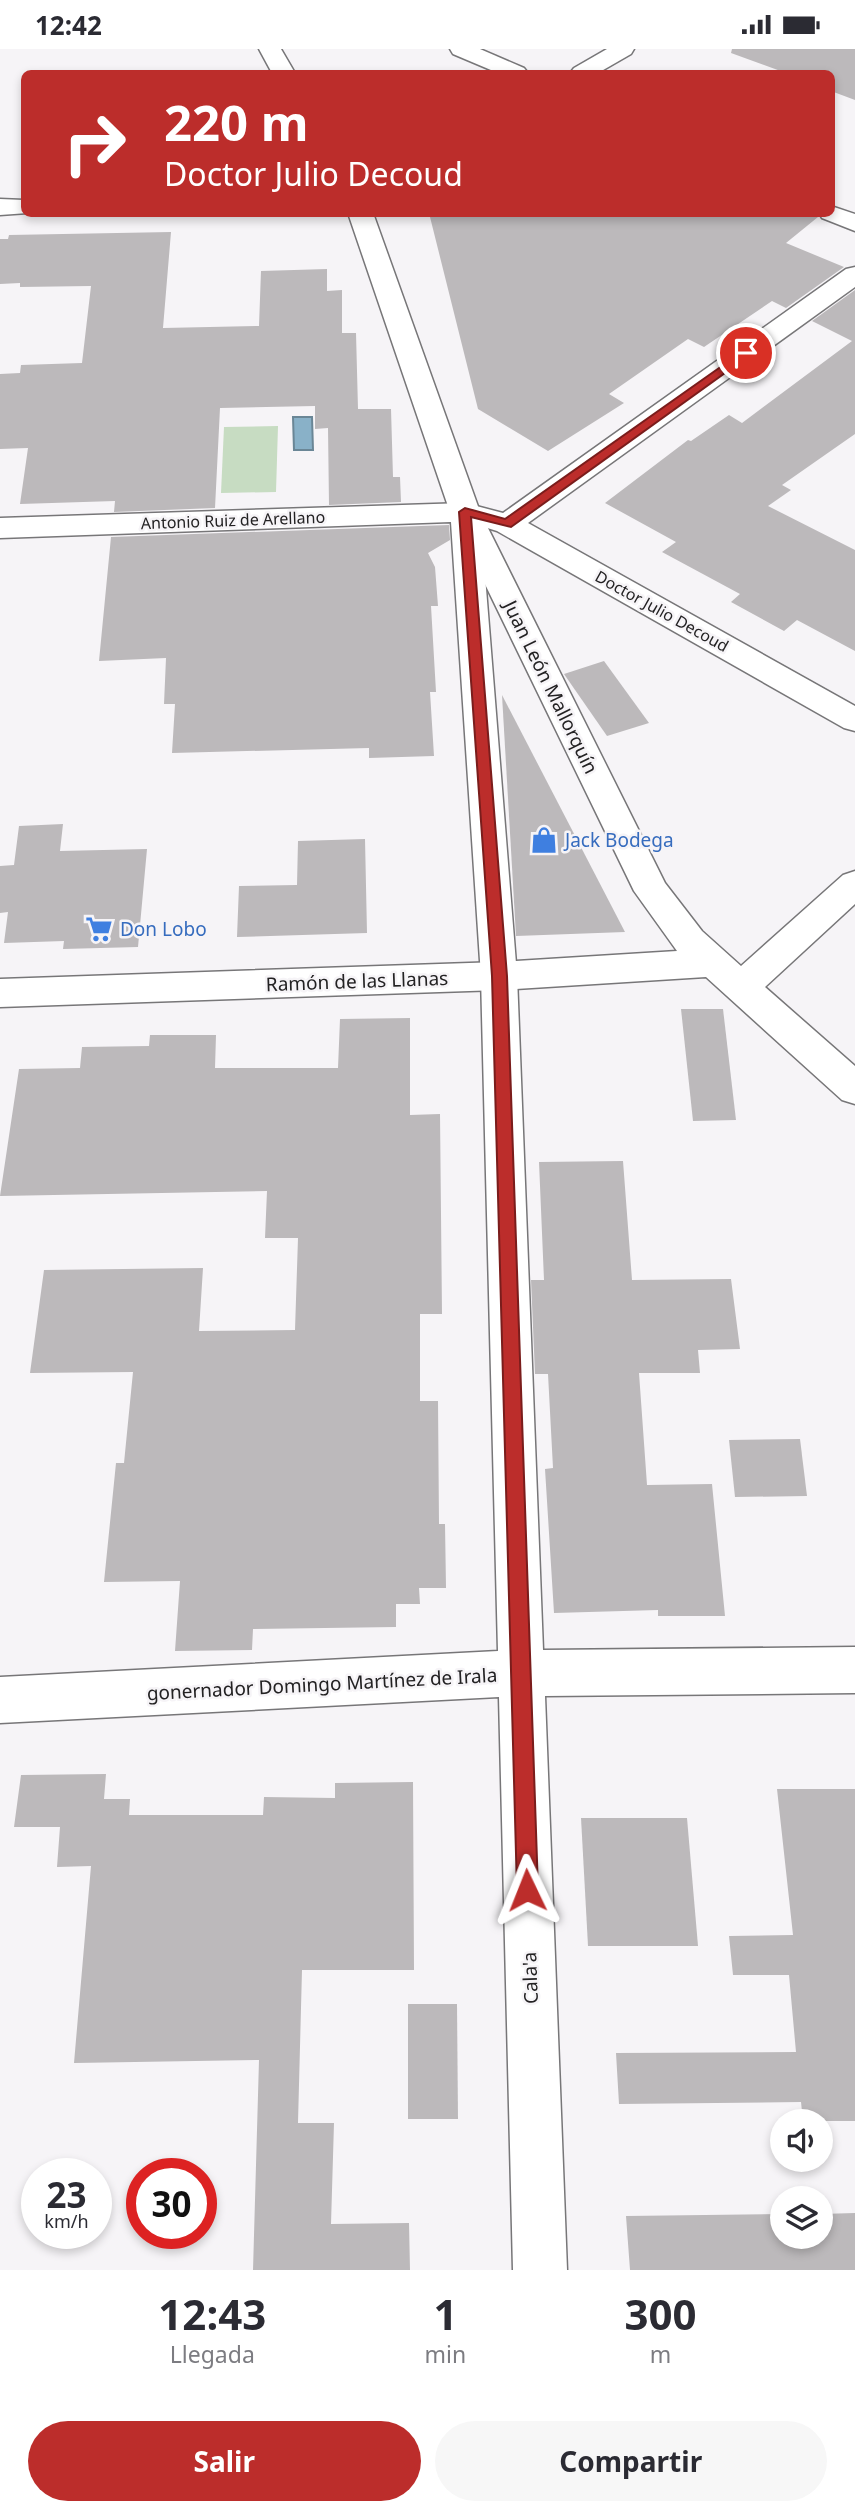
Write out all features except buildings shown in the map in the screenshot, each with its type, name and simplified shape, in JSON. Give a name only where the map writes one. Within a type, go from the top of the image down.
[{"type":"street","points":[[270,49],[281,70]]},
{"type":"street","points":[[461,49],[509,70]]},
{"type":"street","points":[[587,70],[623,49]]},
{"type":"street","points":[[0,207],[21,207]]},
{"type":"street","points":[[835,215],[855,223]]},
{"type":"street","name":"Juan León Mallorquín","points":[[361,217],[465,512],[651,891],[689,941],[855,1089]]},
{"type":"street","points":[[507,524],[855,275]]},
{"type":"street","name":"Doctor Julio Decoud","points":[[465,512],[507,524],[855,720]]},
{"type":"street","name":"Antonio Ruiz de Arellano","points":[[0,528],[465,512]]},
{"type":"street","name":"Cala'a","points":[[465,512],[499,976],[540,2270]]},
{"type":"street","points":[[741,987],[855,884]]},
{"type":"street","name":"Ramón de las Llanas","points":[[0,993],[499,976],[713,963]]},
{"type":"street","name":"gonernador Domingo Martínez de Irala","points":[[0,1700],[520,1673],[855,1670]]},
{"type":"green space","points":[[278,426],[276,492],[221,493],[224,427]]},
{"type":"water","points":[[293,417],[312,417],[313,450],[294,450]]},
{"type":"place","name":"Jack Bodega","points":[[544,840]]},
{"type":"place","name":"Don Lobo","points":[[99,929]]},
{"type":"route","points":[[527,1890],[499,976],[465,512],[507,524],[746,353]]}]
